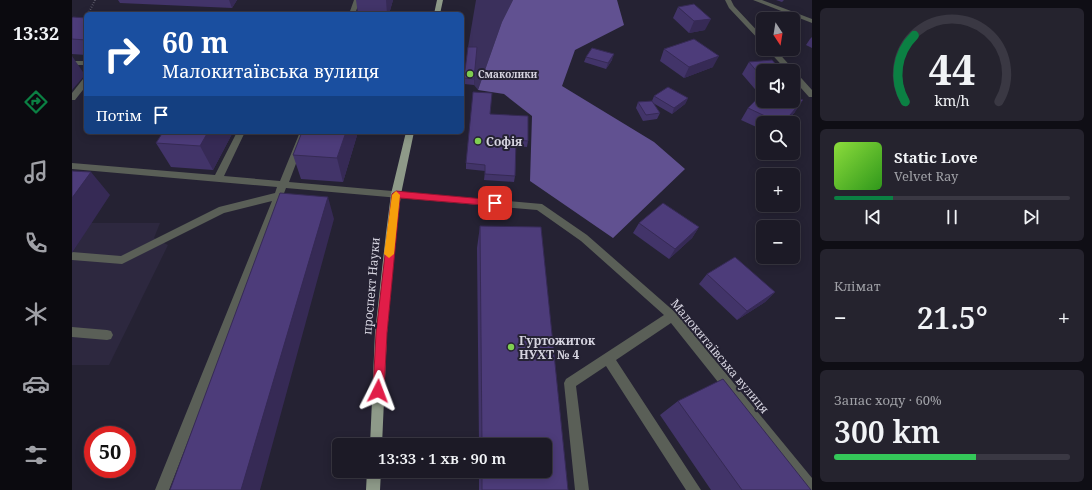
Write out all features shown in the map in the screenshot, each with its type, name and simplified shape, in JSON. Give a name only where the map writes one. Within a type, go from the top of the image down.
[{"type":"main road","points":[[437,12],[440,0]]},
{"type":"main road","name":"проспект Науки","points":[[376,438],[382,333],[396,194],[410,134]]},
{"type":"main road","points":[[373,490],[374,478]]},
{"type":"street","points":[[353,12],[357,0]]},
{"type":"street","points":[[728,0],[731,7],[756,34]]},
{"type":"street","points":[[756,0],[812,21]]},
{"type":"street","points":[[777,56],[785,64]]},
{"type":"street","points":[[72,63],[84,63]]},
{"type":"street","points":[[800,82],[812,95]]},
{"type":"street","points":[[72,98],[84,83]]},
{"type":"street","points":[[218,179],[240,134]]},
{"type":"street","points":[[162,490],[303,134]]},
{"type":"street","name":"Малокитаївська вулиця","points":[[72,166],[539,207],[584,238],[672,316],[812,489]]},
{"type":"street","points":[[72,256],[122,260],[222,210],[278,196]]},
{"type":"street","points":[[582,490],[570,383],[672,316]]},
{"type":"street","points":[[72,332],[107,335]]},
{"type":"street","points":[[608,358],[694,490]]},
{"type":"path","points":[[89,12],[95,0]]},
{"type":"shaded area","points":[[476,0],[513,0],[502,22],[478,90],[474,85],[476,53],[467,53]]},
{"type":"shaded area","points":[[513,0],[617,0],[624,25],[575,50],[562,86],[654,142],[685,169],[613,238],[530,181],[532,116],[504,94],[478,90],[502,22]]},
{"type":"shaded area","points":[[91,223],[160,223],[154,238],[168,245],[109,365],[72,365],[72,253]]},
{"type":"building","points":[[694,4],[711,19],[694,21],[678,7]]},
{"type":"building","points":[[72,18],[84,18],[84,40],[72,39]]},
{"type":"building","points":[[694,39],[719,56],[689,67],[664,49]]},
{"type":"building","points":[[468,47],[477,47],[474,79],[464,78]]},
{"type":"building","points":[[592,48],[614,54],[608,63],[586,57]]},
{"type":"building","points":[[772,60],[776,64],[756,64],[756,70],[749,62]]},
{"type":"building","points":[[668,87],[688,98],[674,108],[654,96]]},
{"type":"building","points":[[473,92],[492,93],[490,114],[528,116],[528,141],[516,140],[515,176],[485,174],[485,165],[466,163]]},
{"type":"building","points":[[756,100],[756,108],[796,108],[789,116],[765,116],[748,108]]},
{"type":"building","points":[[652,101],[660,113],[646,115],[638,102]]},
{"type":"building","points":[[162,134],[207,134],[200,146],[156,143]]},
{"type":"building","points":[[301,134],[345,134],[337,158],[293,155]]},
{"type":"building","points":[[72,171],[91,172],[72,198]]},
{"type":"building","points":[[280,193],[328,197],[241,490],[170,490]]},
{"type":"building","points":[[663,203],[699,227],[675,249],[639,223]]},
{"type":"building","name":"Гуртожиток НУХТ № 4","points":[[480,226],[541,227],[568,490],[482,490],[482,478],[552,478],[552,438],[482,438]]},
{"type":"building","points":[[735,257],[775,292],[747,311],[707,274]]},
{"type":"building","points":[[723,379],[811,490],[742,490],[678,401]]},
{"type":"slow traffic","points":[[389,254],[396,195]]},
{"type":"place","name":"Смаколики","points":[[470,74]]},
{"type":"place","name":"Софія","points":[[478,141]]},
{"type":"place","name":"Гуртожиток НУХТ № 4","points":[[511,347]]},
{"type":"route","points":[[378,391],[391,233],[396,194],[495,203]]}]
